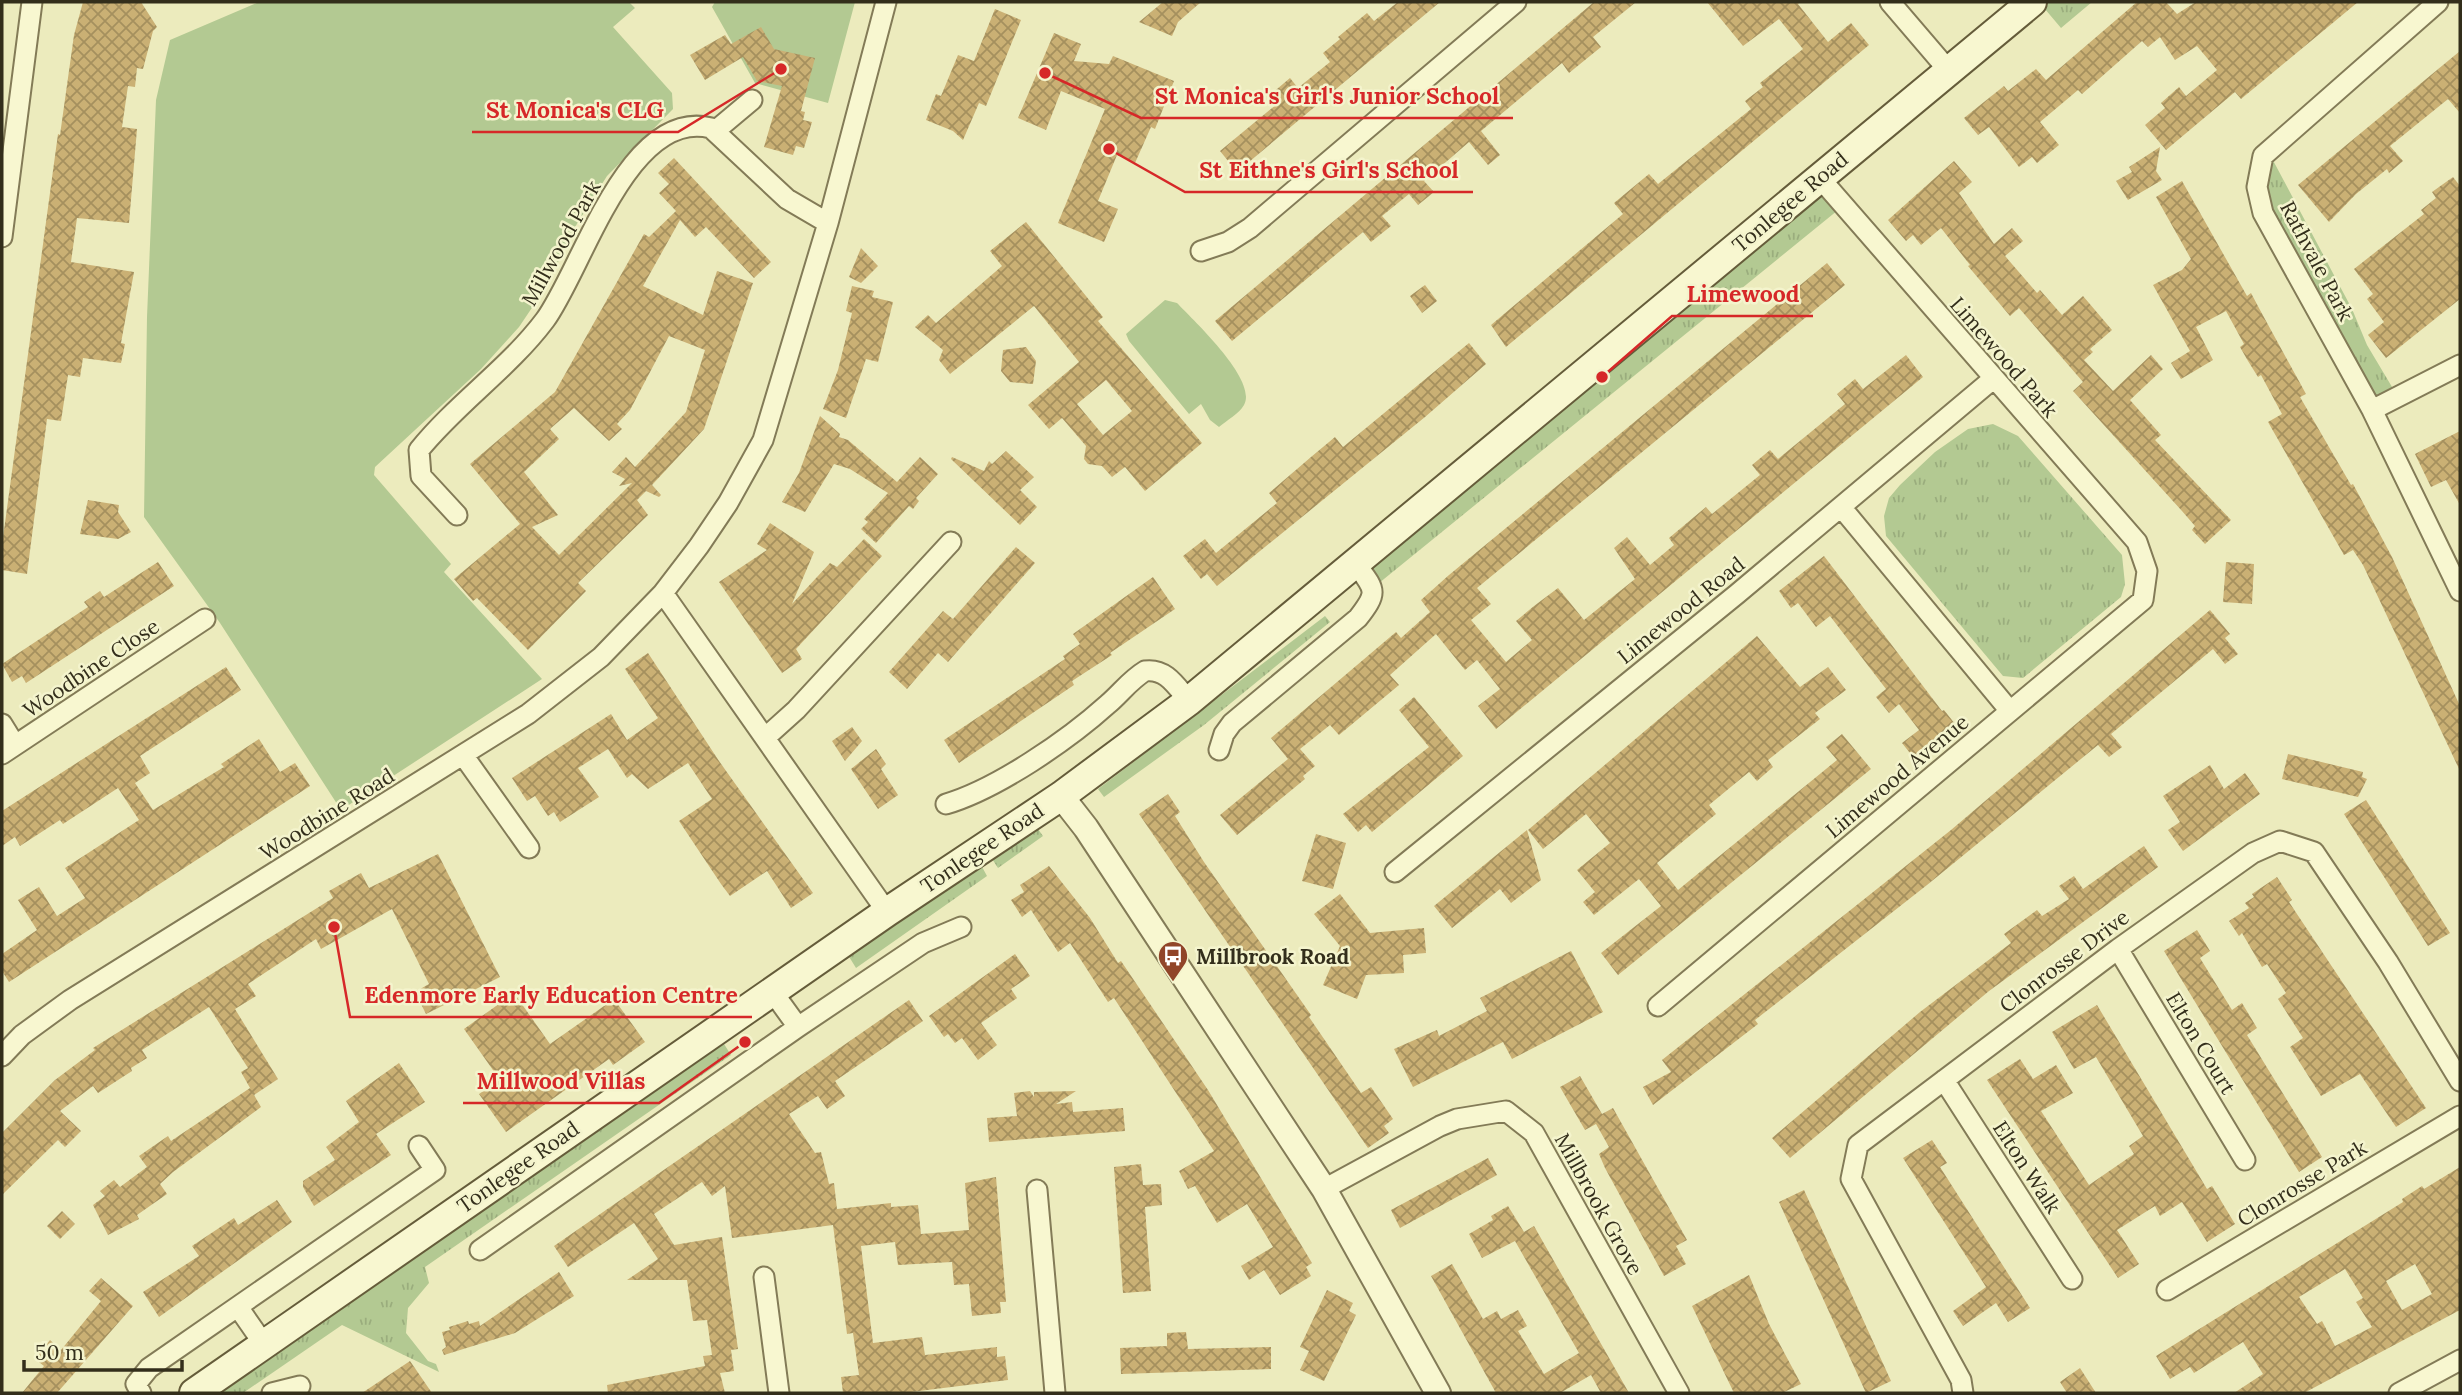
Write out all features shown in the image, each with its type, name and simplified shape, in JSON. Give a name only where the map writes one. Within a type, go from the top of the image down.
[{"type":"main road","name":"Tonlegee Road","points":[[194,1393],[772,991],[1061,796],[1189,701],[2032,2]]},
{"type":"street","points":[[2,237],[32,2]]},
{"type":"street","points":[[886,2],[828,223],[763,440],[728,503],[663,593],[887,912]]},
{"type":"street","points":[[1201,251],[1228,242],[1250,228],[1516,2]]},
{"type":"street","points":[[1890,2],[1949,71]]},
{"type":"street","name":"Rathvale Park","points":[[2438,2],[2263,156],[2257,187],[2263,213],[2372,410],[2460,591]]},
{"type":"street","points":[[752,100],[715,131],[787,199],[828,223]]},
{"type":"street","name":"Millwood Park","points":[[457,516],[421,476],[419,450],[454,411],[521,348],[546,318],[591,229],[610,197],[638,162],[678,127],[695,124],[715,131]]},
{"type":"street","name":"Limewood Park","points":[[1819,177],[2137,542],[2147,571]]},
{"type":"street","points":[[2372,410],[2460,365]]},
{"type":"street","name":"Limewood Road","points":[[1395,872],[1842,507],[1993,379]]},
{"type":"street","points":[[1842,507],[2010,711]]},
{"type":"street","points":[[766,737],[796,710],[951,542]]},
{"type":"street","points":[[1219,750],[1232,723],[1358,618],[1373,598],[1373,588],[1356,564]]},
{"type":"street","name":"Limewood Avenue","points":[[1658,1006],[2143,600],[2147,571]]},
{"type":"street","name":"Woodbine Road","points":[[2,1056],[22,1035],[70,1000],[528,714],[601,657],[663,593]]},
{"type":"street","name":"Woodbine Close","points":[[8,750],[205,620]]},
{"type":"street","points":[[946,804],[969,797],[999,781],[1074,731],[1145,671],[1156,669],[1164,673],[1189,701]]},
{"type":"street","points":[[2,724],[8,750]]},
{"type":"street","points":[[463,755],[529,848]]},
{"type":"street","points":[[1061,796],[1086,828],[1324,1189],[1438,1393]]},
{"type":"street","name":"Clonrosse Drive","points":[[1963,1393],[1961,1380],[1851,1179],[1858,1145],[2118,949],[2253,853],[2280,841],[2314,852],[2388,962],[2460,1081]]},
{"type":"street","points":[[480,1250],[798,1027],[923,943],[961,926]]},
{"type":"street","name":"Elton Court","points":[[2118,949],[2245,1160]]},
{"type":"street","points":[[772,991],[798,1027]]},
{"type":"street","name":"Elton Walk","points":[[1944,1080],[2072,1279]]},
{"type":"street","name":"Millbrook Grove","points":[[1324,1189],[1440,1126],[1457,1119],[1506,1111],[1534,1133],[1679,1393]]},
{"type":"street","name":"Clonrosse Park","points":[[2167,1290],[2460,1116]]},
{"type":"street","points":[[141,1393],[136,1384],[149,1368],[435,1170],[419,1146]]},
{"type":"street","points":[[1037,1190],[1055,1393]]},
{"type":"street","points":[[764,1277],[779,1393]]},
{"type":"street","points":[[238,1307],[263,1343]]},
{"type":"street","points":[[2399,1393],[2460,1360]]},
{"type":"street","points":[[272,1393],[300,1385]]},
{"type":"green space","points":[[259,2],[629,2],[635,8],[613,27],[672,93],[673,109],[607,176],[570,235],[550,281],[519,327],[481,369],[375,467],[374,475],[451,564],[444,572],[542,679],[341,810],[220,623],[144,517],[147,317],[156,100],[170,40]]},
{"type":"green space","points":[[715,2],[855,2],[828,103],[755,83],[712,7]]},
{"type":"green space","points":[[2039,2],[2092,2],[2061,28]]},
{"type":"green space","points":[[2268,151],[2352,309],[2367,345],[2398,397],[2372,410],[2264,213]]},
{"type":"green space","points":[[1820,178],[1843,206],[1368,592],[1359,561]]},
{"type":"green space","points":[[1165,300],[1177,303],[1197,323],[1222,351],[1242,381],[1246,394],[1244,405],[1219,427],[1210,420],[1201,404],[1189,414],[1126,334]]},
{"type":"green space","points":[[1993,424],[2018,436],[2122,555],[2125,584],[2121,597],[2023,678],[2003,676],[1886,536],[1884,516],[1889,498],[1900,485],[1935,452],[1968,429]]},
{"type":"green space","points":[[1325,616],[1330,622],[1204,725],[1104,797],[1098,789]]},
{"type":"green space","points":[[1030,818],[1043,836],[998,868],[985,848]]},
{"type":"green space","points":[[981,865],[987,876],[856,968],[848,955]]},
{"type":"green space","points":[[724,1044],[731,1055],[425,1267],[429,1283],[408,1308],[406,1333],[428,1361],[436,1364],[439,1372],[342,1325],[243,1393],[221,1393]]},
{"type":"building","points":[[83,2],[141,2],[157,27],[153,31],[143,69],[137,68],[135,87],[128,86],[122,127],[137,129],[129,223],[77,218],[71,262],[134,272],[121,343],[125,344],[121,363],[83,358],[80,377],[68,375],[61,421],[47,419],[27,574],[2,570],[2,545],[58,134],[60,135],[74,35]]},
{"type":"building","points":[[1163,2],[1201,2],[1178,22],[1172,36],[1139,22]]},
{"type":"building","points":[[1398,2],[1440,2],[1237,172],[1220,151],[1277,104],[1270,95],[1290,78],[1298,88],[1330,62],[1323,53],[1340,39],[1338,37],[1367,13],[1374,21]]},
{"type":"building","points":[[1594,2],[1636,2],[1593,37],[1601,47],[1569,73],[1562,63],[1481,131],[1500,155],[1488,165],[1469,142],[1424,181],[1434,192],[1418,205],[1409,194],[1382,216],[1391,226],[1371,242],[1363,232],[1232,341],[1215,321]]},
{"type":"building","points":[[1707,2],[1800,2],[1798,4],[1828,42],[1851,23],[1869,45],[1506,347],[1491,325],[1623,214],[1614,203],[1649,174],[1658,184],[1751,109],[1745,101],[1763,87],[1760,83],[1803,49],[1779,19],[1743,46]]},
{"type":"building","points":[[2137,2],[2166,2],[2177,14],[2196,2],[2358,2],[2241,99],[2235,92],[2166,150],[2145,125],[2165,108],[2161,103],[2179,87],[2186,96],[2217,70],[2197,46],[2175,60],[2160,37],[2148,47],[2142,41],[2082,94],[2078,90],[2040,122],[2059,145],[2037,163],[2032,157],[2019,167],[1989,127],[1978,135],[1964,118],[2004,86],[2008,91],[2036,69],[2046,80]]},
{"type":"building","points":[[995,9],[1021,20],[986,106],[979,103],[963,140],[953,131],[926,120],[936,94],[941,96],[958,55],[974,61]]},
{"type":"building","points":[[761,27],[774,49],[815,58],[801,111],[805,112],[803,120],[812,122],[804,148],[796,146],[793,155],[764,147],[782,86],[757,81],[743,57],[705,80],[690,55],[725,35],[731,44]]},
{"type":"building","points":[[1054,33],[1081,44],[1074,61],[1109,64],[1113,56],[1174,81],[1155,129],[1151,127],[1135,163],[1117,155],[1098,201],[1118,209],[1104,242],[1058,223],[1105,109],[1061,91],[1046,130],[1018,118]]},
{"type":"building","points":[[2460,51],[2460,113],[2448,99],[2390,146],[2403,161],[2389,173],[2387,169],[2356,194],[2329,222],[2298,185]]},
{"type":"building","points":[[2160,147],[2156,171],[2162,180],[2128,200],[2116,181],[2132,172],[2129,167]]},
{"type":"building","points":[[674,158],[771,262],[754,278],[706,227],[695,237],[680,220],[643,286],[703,315],[717,271],[753,283],[704,429],[652,485],[661,495],[659,497],[646,491],[637,500],[648,515],[578,583],[586,591],[528,650],[477,598],[473,601],[454,579],[520,524],[470,464],[555,392],[644,234],[649,237],[676,211],[659,193],[669,184],[658,173]],"holes":[[[669,336],[705,350],[686,412],[635,467],[626,457],[612,472],[625,479],[619,486],[632,483],[559,555],[532,527],[558,515],[524,472],[559,439],[550,429],[574,408],[609,441],[622,429],[617,424],[630,410]]]},
{"type":"building","points":[[1954,161],[1972,182],[1959,193],[1994,244],[2012,228],[2023,241],[2005,256],[2037,293],[2040,290],[2062,315],[2083,296],[2112,330],[2090,349],[2093,352],[2084,360],[2113,391],[2151,355],[2163,369],[2130,400],[2161,435],[2155,440],[2231,520],[2205,544],[2192,530],[2195,526],[2073,391],[2083,382],[2019,308],[2010,316],[1968,266],[1970,265],[1941,228],[1921,245],[1913,235],[1906,241],[1888,220]]},
{"type":"building","points":[[2453,177],[2460,186],[2460,299],[2386,358],[2368,335],[2384,322],[2367,299],[2373,294],[2354,269],[2424,214],[2421,210],[2436,198],[2432,192]]},
{"type":"building","points":[[2182,181],[2247,296],[2251,293],[2306,394],[2300,397],[2351,485],[2353,484],[2392,557],[2460,706],[2460,771],[2363,565],[2353,550],[2344,555],[2268,422],[2282,414],[2261,375],[2258,377],[2240,347],[2244,344],[2226,311],[2196,327],[2213,360],[2181,379],[2171,363],[2190,351],[2153,285],[2182,270],[2191,259],[2156,197]]},
{"type":"building","points":[[1026,222],[1103,317],[1098,321],[1202,443],[1145,491],[1125,467],[1112,477],[1102,466],[1088,464],[1084,459],[1086,446],[1062,418],[1049,429],[1028,405],[1079,362],[1034,306],[950,374],[939,360],[943,350],[915,327],[928,315],[936,323],[1002,266],[990,251]],"holes":[[[1106,380],[1132,411],[1103,435],[1077,404]]]},
{"type":"building","points":[[861,248],[878,266],[861,283],[849,277]]},
{"type":"building","points":[[1827,263],[1845,285],[1477,588],[1491,604],[1471,620],[1506,662],[1532,640],[1516,621],[1534,606],[1558,588],[1584,620],[1635,579],[1614,548],[1627,537],[1650,565],[1674,545],[1669,538],[1706,507],[1712,514],[1760,475],[1752,465],[1770,450],[1778,459],[1845,404],[1837,394],[1855,379],[1863,389],[1906,355],[1923,377],[1496,729],[1478,706],[1500,689],[1477,660],[1465,670],[1436,634],[1390,675],[1399,685],[1339,735],[1330,725],[1300,749],[1315,766],[1303,776],[1305,779],[1237,835],[1220,815],[1288,759],[1271,738],[1396,632],[1401,638],[1430,612],[1421,600],[1449,575]]},
{"type":"building","points":[[1425,285],[1437,301],[1422,313],[1410,296]]},
{"type":"building","points":[[852,286],[874,291],[872,297],[893,302],[878,362],[866,359],[846,418],[823,409],[838,370],[852,313],[846,311]]},
{"type":"building","points":[[1469,343],[1486,364],[1217,586],[1207,574],[1201,579],[1183,556],[1205,539],[1216,553],[1277,503],[1269,493],[1335,437],[1343,447]]},
{"type":"building","points":[[1026,347],[1036,361],[1033,384],[1010,382],[1001,371],[1003,350]]},
{"type":"building","points":[[820,416],[840,434],[839,437],[848,440],[897,482],[920,457],[938,474],[916,498],[919,501],[913,509],[909,506],[876,543],[861,529],[868,522],[864,519],[888,493],[850,469],[834,464],[805,512],[782,502],[799,473]]},
{"type":"building","points":[[2460,431],[2460,505],[2446,480],[2431,487],[2415,454]]},
{"type":"building","points":[[1006,451],[1034,477],[1020,490],[1037,507],[1020,525],[951,459],[952,457],[984,471],[989,461],[992,464]]},
{"type":"building","points":[[88,500],[119,505],[118,512],[131,532],[118,539],[80,534]]},
{"type":"building","points":[[770,523],[814,552],[792,604],[830,563],[837,567],[864,539],[882,556],[796,649],[802,659],[782,673],[719,582],[767,550],[757,544]]},
{"type":"building","points":[[1016,547],[1035,563],[948,662],[938,653],[907,689],[889,672],[943,611],[953,619]]},
{"type":"building","points":[[1824,556],[1942,711],[1944,710],[1959,729],[1917,762],[1902,743],[1919,730],[1899,704],[1889,713],[1876,697],[1886,689],[1830,616],[1816,627],[1798,603],[1791,608],[1779,591]]},
{"type":"building","points":[[158,562],[174,586],[26,683],[22,676],[12,682],[2,664],[88,607],[84,602],[100,591],[104,597]]},
{"type":"building","points":[[2226,562],[2254,564],[2252,604],[2223,602]]},
{"type":"building","points":[[1153,577],[1175,609],[1072,681],[1074,685],[959,763],[944,740],[1065,659],[1063,656],[1080,644],[1073,634]]},
{"type":"building","points":[[2210,610],[2230,634],[2225,638],[2238,654],[2225,664],[2213,649],[2111,734],[2122,747],[2109,757],[2098,745],[1927,885],[1755,1020],[1758,1024],[1653,1105],[1643,1087],[1671,1072],[1662,1060],[1951,830]]},
{"type":"building","points":[[1757,636],[1800,687],[1828,667],[1846,690],[1815,713],[1820,719],[1768,760],[1773,767],[1757,781],[1749,772],[1709,805],[1716,814],[1657,863],[1678,890],[1837,760],[1826,747],[1842,734],[1871,769],[1618,975],[1601,953],[1661,906],[1639,879],[1594,915],[1583,902],[1595,892],[1577,870],[1610,843],[1586,814],[1543,849],[1528,830]]},
{"type":"building","points":[[648,653],[719,761],[813,893],[791,908],[767,871],[730,896],[721,884],[679,821],[712,799],[688,763],[648,789],[632,774],[627,778],[608,749],[578,768],[599,797],[560,822],[554,812],[548,816],[535,796],[527,801],[512,778],[611,714],[627,740],[658,718],[625,669]]},
{"type":"building","points":[[226,667],[241,690],[140,756],[150,773],[135,783],[153,810],[224,767],[221,764],[259,739],[280,772],[295,763],[310,786],[9,982],[2,971],[2,954],[37,930],[18,900],[39,887],[57,916],[85,898],[65,868],[139,820],[118,788],[63,824],[60,820],[20,846],[15,837],[2,846],[2,811]]},
{"type":"building","points":[[1414,697],[1463,756],[1372,832],[1366,825],[1358,832],[1343,814],[1429,747],[1399,710]]},
{"type":"building","points":[[852,727],[862,741],[845,761],[832,741]]},
{"type":"building","points":[[876,749],[886,764],[881,769],[898,795],[878,809],[851,769]]},
{"type":"building","points":[[2288,754],[2363,772],[2362,777],[2367,779],[2358,797],[2282,779]]},
{"type":"building","points":[[2210,765],[2224,789],[2245,773],[2260,794],[2183,851],[2168,830],[2180,822],[2163,796]]},
{"type":"building","points":[[1168,794],[1180,812],[1175,816],[1204,862],[1311,1015],[1309,1017],[1361,1093],[1371,1087],[1393,1119],[1384,1126],[1389,1133],[1368,1148],[1139,814]]},
{"type":"building","points":[[2366,800],[2450,933],[2428,946],[2344,814]]},
{"type":"building","points":[[1527,830],[1541,880],[1511,903],[1500,889],[1452,928],[1434,906]]},
{"type":"building","points":[[1316,834],[1346,843],[1333,889],[1302,881]]},
{"type":"building","points":[[2144,846],[2158,867],[1989,991],[1790,1158],[1772,1138],[1920,1012],[2011,943],[2004,934],[2037,910],[2042,916],[2069,899],[2059,886],[2074,876],[2083,889]]},
{"type":"building","points":[[438,854],[500,977],[426,1014],[415,992],[429,984],[392,909],[321,949],[316,939],[248,984],[256,996],[235,1009],[278,1079],[254,1095],[241,1072],[248,1068],[209,1007],[142,1050],[147,1058],[131,1068],[132,1071],[98,1093],[93,1086],[60,1111],[81,1131],[65,1147],[58,1140],[2,1195],[2,1133],[55,1080],[95,1050],[93,1048],[333,898],[329,891],[361,873],[369,888]]},
{"type":"building","points":[[1049,866],[1090,918],[1118,963],[1121,961],[1208,1090],[1312,1263],[1306,1267],[1311,1276],[1280,1295],[1264,1270],[1249,1280],[1241,1266],[1273,1247],[1247,1204],[1217,1223],[1195,1186],[1188,1189],[1179,1171],[1214,1151],[1114,998],[1108,1002],[1070,943],[1058,952],[1031,910],[1022,917],[1011,900],[1024,892],[1020,885]]},
{"type":"building","points":[[2277,877],[2292,900],[2289,902],[2426,1108],[2396,1127],[2360,1074],[2321,1096],[2290,1047],[2303,1038],[2278,999],[2286,993],[2267,964],[2262,967],[2242,933],[2239,936],[2229,921],[2249,908],[2245,903],[2254,897],[2252,894]]},
{"type":"building","points":[[1340,894],[1370,933],[1424,928],[1426,953],[1403,955],[1404,973],[1366,975],[1357,999],[1323,985],[1340,946],[1314,914]]},
{"type":"building","points":[[2197,930],[2210,951],[2200,958],[2232,1010],[2242,1003],[2257,1028],[2247,1035],[2322,1157],[2299,1172],[2164,951]]},
{"type":"building","points":[[1571,951],[1603,1012],[1512,1059],[1503,1042],[1413,1087],[1394,1049],[1437,1030],[1439,1036],[1487,1011],[1480,998]]},
{"type":"building","points":[[1015,954],[1030,976],[1011,989],[1017,998],[981,1023],[997,1045],[978,1060],[962,1038],[955,1043],[948,1034],[944,1037],[929,1016]]},
{"type":"building","points":[[514,993],[550,1044],[614,999],[645,1042],[613,1065],[609,1059],[506,1132],[479,1094],[500,1080],[464,1029]]},
{"type":"building","points":[[909,1000],[923,1021],[835,1081],[845,1096],[827,1109],[818,1096],[789,1114],[815,1153],[821,1152],[829,1184],[834,1183],[837,1209],[891,1203],[891,1207],[918,1205],[921,1234],[969,1230],[965,1183],[996,1177],[1006,1302],[1000,1302],[1001,1313],[972,1316],[969,1284],[954,1285],[952,1262],[898,1265],[895,1242],[861,1246],[873,1343],[922,1337],[925,1355],[997,1347],[997,1357],[1005,1356],[1008,1380],[903,1393],[843,1393],[841,1377],[859,1375],[853,1333],[847,1334],[833,1225],[732,1238],[725,1186],[712,1196],[702,1182],[654,1214],[674,1245],[722,1237],[738,1349],[731,1350],[734,1371],[720,1373],[725,1393],[608,1393],[607,1385],[705,1366],[703,1356],[712,1355],[707,1320],[693,1321],[687,1280],[627,1280],[658,1259],[634,1223],[568,1267],[554,1246]]},
{"type":"building","points":[[2097,1005],[2207,1189],[2212,1186],[2235,1224],[2207,1242],[2182,1202],[2160,1216],[2155,1206],[2117,1230],[2139,1264],[2118,1278],[1987,1080],[2020,1059],[2033,1079],[2056,1065],[2073,1093],[2041,1111],[2089,1185],[2134,1154],[2129,1146],[2143,1136],[2096,1057],[2074,1069],[2052,1032]]},
{"type":"building","points":[[399,1063],[425,1102],[376,1134],[391,1155],[314,1206],[303,1187],[303,1181],[335,1160],[326,1147],[359,1122],[346,1101]]},
{"type":"building","points":[[1580,1076],[1602,1114],[1613,1108],[1687,1240],[1676,1246],[1686,1264],[1664,1276],[1599,1154],[1609,1147],[1596,1124],[1585,1130],[1560,1087]]},
{"type":"building","points":[[250,1088],[261,1107],[173,1172],[160,1184],[167,1194],[137,1215],[139,1219],[108,1235],[93,1205],[105,1196],[100,1191],[114,1180],[120,1187],[147,1167],[139,1156],[168,1136],[171,1141]]},
{"type":"building","points":[[1030,1091],[1034,1097],[1034,1092],[1076,1091],[1056,1104],[1072,1102],[1073,1112],[1123,1108],[1125,1131],[989,1142],[987,1118],[1017,1116],[1014,1093]]},
{"type":"building","points":[[1932,1140],[1947,1163],[1940,1167],[2030,1308],[2008,1322],[1996,1303],[1963,1326],[1953,1311],[1986,1287],[1903,1158]]},
{"type":"building","points":[[1488,1158],[1497,1175],[1400,1228],[1391,1210]]},
{"type":"building","points":[[1141,1164],[1143,1185],[1161,1184],[1162,1205],[1145,1207],[1151,1291],[1123,1293],[1114,1167]]},
{"type":"building","points":[[2460,1167],[2460,1310],[2304,1393],[2234,1393],[2263,1374],[2243,1342],[2194,1373],[2190,1367],[2170,1379],[2156,1356],[2403,1202],[2402,1199],[2422,1186],[2424,1189]],"holes":[[[2415,1264],[2432,1294],[2402,1310],[2386,1281]],[[2345,1269],[2363,1298],[2356,1302],[2372,1327],[2335,1346],[2322,1321],[2317,1324],[2299,1297]]]},
{"type":"building","points":[[1804,1190],[1891,1381],[1866,1393],[1779,1202]]},
{"type":"building","points":[[277,1200],[292,1222],[159,1317],[143,1292],[199,1256],[192,1246],[234,1218],[238,1225]]},
{"type":"building","points":[[1508,1206],[1524,1232],[1534,1226],[1629,1393],[1601,1393],[1591,1375],[1560,1393],[1496,1393],[1431,1276],[1452,1264],[1483,1319],[1497,1311],[1501,1319],[1518,1310],[1527,1326],[1518,1331],[1544,1374],[1579,1353],[1515,1241],[1482,1258],[1469,1234],[1493,1220],[1491,1216]]},
{"type":"building","points":[[62,1211],[75,1224],[60,1239],[47,1226]]},
{"type":"building","points":[[559,1272],[574,1296],[515,1333],[444,1355],[442,1350],[446,1347],[442,1332],[468,1321],[469,1324],[479,1321],[480,1326]]},
{"type":"building","points":[[1749,1275],[1769,1324],[1801,1384],[1782,1393],[1734,1393],[1692,1306]]},
{"type":"building","points":[[101,1278],[133,1306],[57,1393],[22,1393],[44,1366],[35,1359],[50,1340],[61,1350],[101,1301],[89,1291]]},
{"type":"building","points":[[1327,1290],[1353,1303],[1349,1311],[1356,1315],[1324,1381],[1300,1370],[1309,1351],[1300,1347]]},
{"type":"building","points":[[1186,1332],[1188,1349],[1271,1347],[1271,1369],[1121,1374],[1120,1348],[1167,1346],[1167,1333]]},
{"type":"building","points":[[410,1361],[432,1393],[362,1393]]},
{"type":"building","points":[[2080,1368],[2096,1393],[2067,1393],[2060,1382]]},
{"type":"place","name":"St Monica's CLG","points":[[781,69]]},
{"type":"place","name":"St Monica's Girl's Junior School","points":[[1045,73]]},
{"type":"place","name":"St Eithne's Girl's School","points":[[1109,149]]},
{"type":"place","name":"Limewood","points":[[1602,377]]},
{"type":"place","name":"Edenmore Early Education Centre","points":[[334,927]]},
{"type":"place","name":"Millbrook Road","points":[[1173,983]]},
{"type":"place","name":"Millwood Villas","points":[[745,1042]]}]
